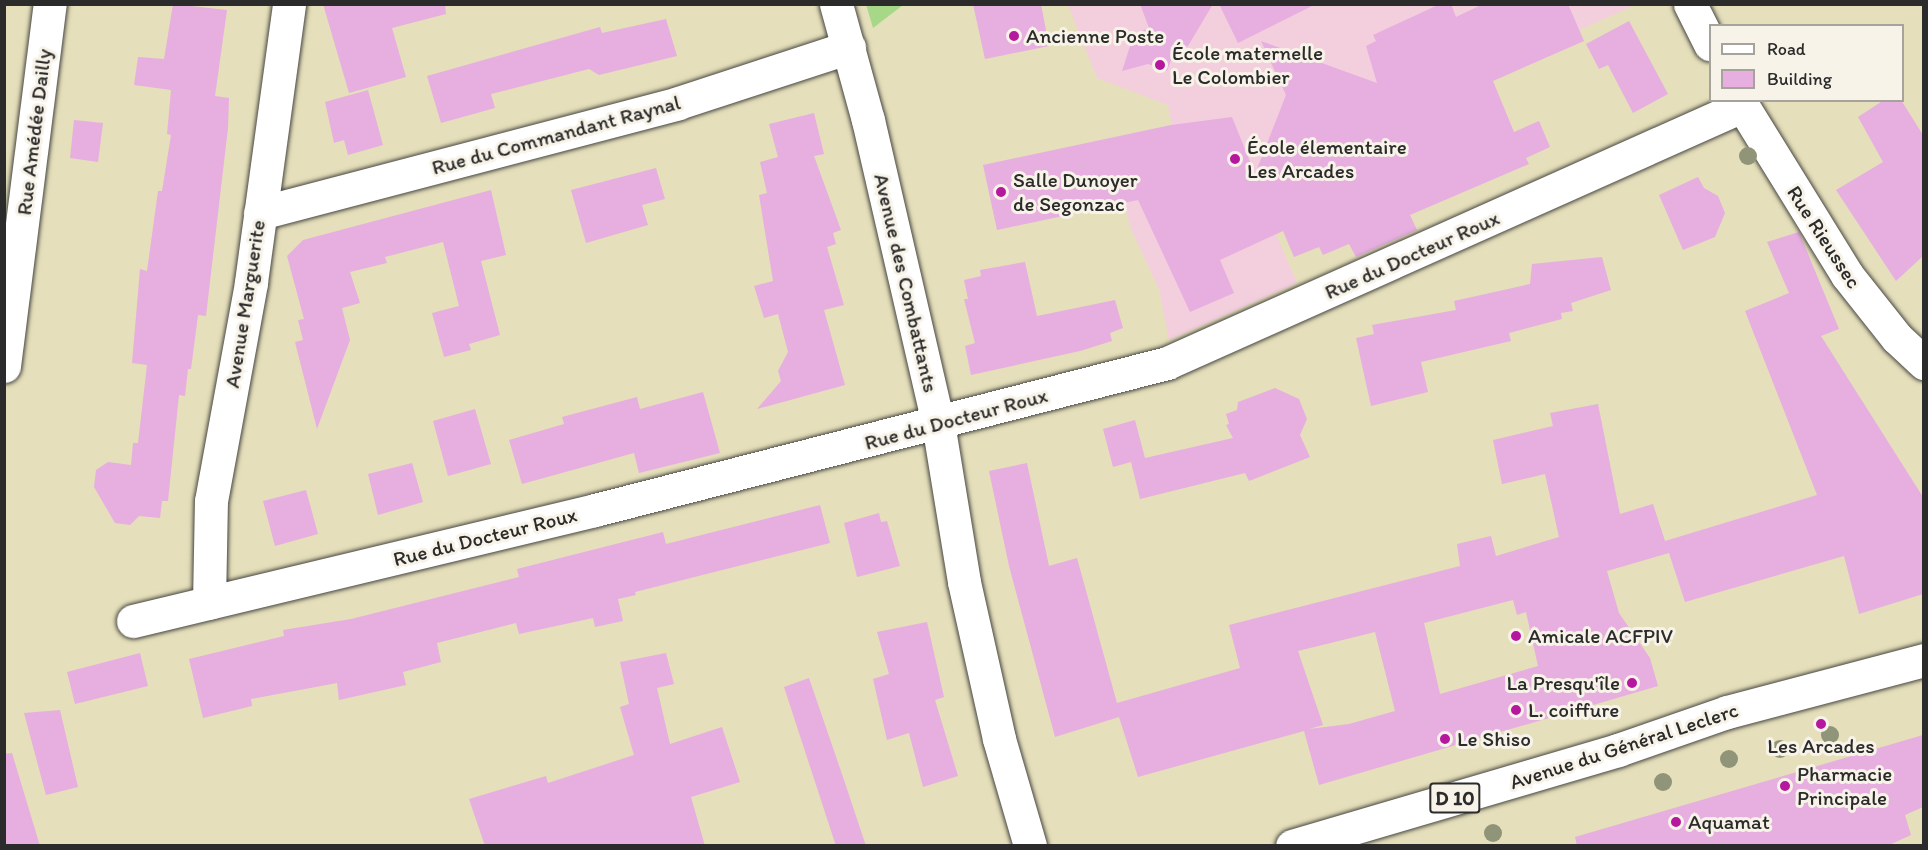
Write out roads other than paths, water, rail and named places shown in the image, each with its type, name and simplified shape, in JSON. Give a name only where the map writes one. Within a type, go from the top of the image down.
[{"type":"street","name":"Rue Amédée Dailly","points":[[4,366],[50,4]]},
{"type":"street","name":"Avenue Marguerite","points":[[209,603],[211,501],[261,213],[289,4]]},
{"type":"street","name":"Avenue des Combattants","points":[[837,4],[938,423],[964,582],[999,739],[1032,845]]},
{"type":"street","points":[[1690,4],[1709,42]]},
{"type":"street","name":"Rue du Commandant Raynal","points":[[261,213],[678,103],[849,47]]},
{"type":"street","name":"Rue du Docteur Roux","points":[[133,621],[938,423],[1167,363],[1740,103]]},
{"type":"street","name":"Rue Rieussec","points":[[1740,103],[1847,276],[1897,338],[1923,363]]},
{"type":"street","name":"Avenue du Général Leclerc","points":[[1292,846],[1618,750],[1727,712],[1923,660]]},
{"type":"place","name":"Ancienne Poste","points":[[1014,36]]},
{"type":"place","name":"École maternelle Le Colombier","points":[[1160,65]]},
{"type":"place","name":"École élementaire Les Arcades","points":[[1235,159]]},
{"type":"place","name":"Salle Dunoyer de Segonzac","points":[[1001,192]]},
{"type":"place","name":"Amicale ACFPIV","points":[[1516,636]]},
{"type":"place","name":"La Presqu'île","points":[[1632,683]]},
{"type":"place","name":"L. coiffure","points":[[1516,710]]},
{"type":"place","name":"Les Arcades","points":[[1821,724]]},
{"type":"place","name":"Le Shiso","points":[[1445,739]]},
{"type":"place","name":"Pharmacie Principale","points":[[1785,786]]},
{"type":"place","name":"Aquamat","points":[[1676,822]]}]
